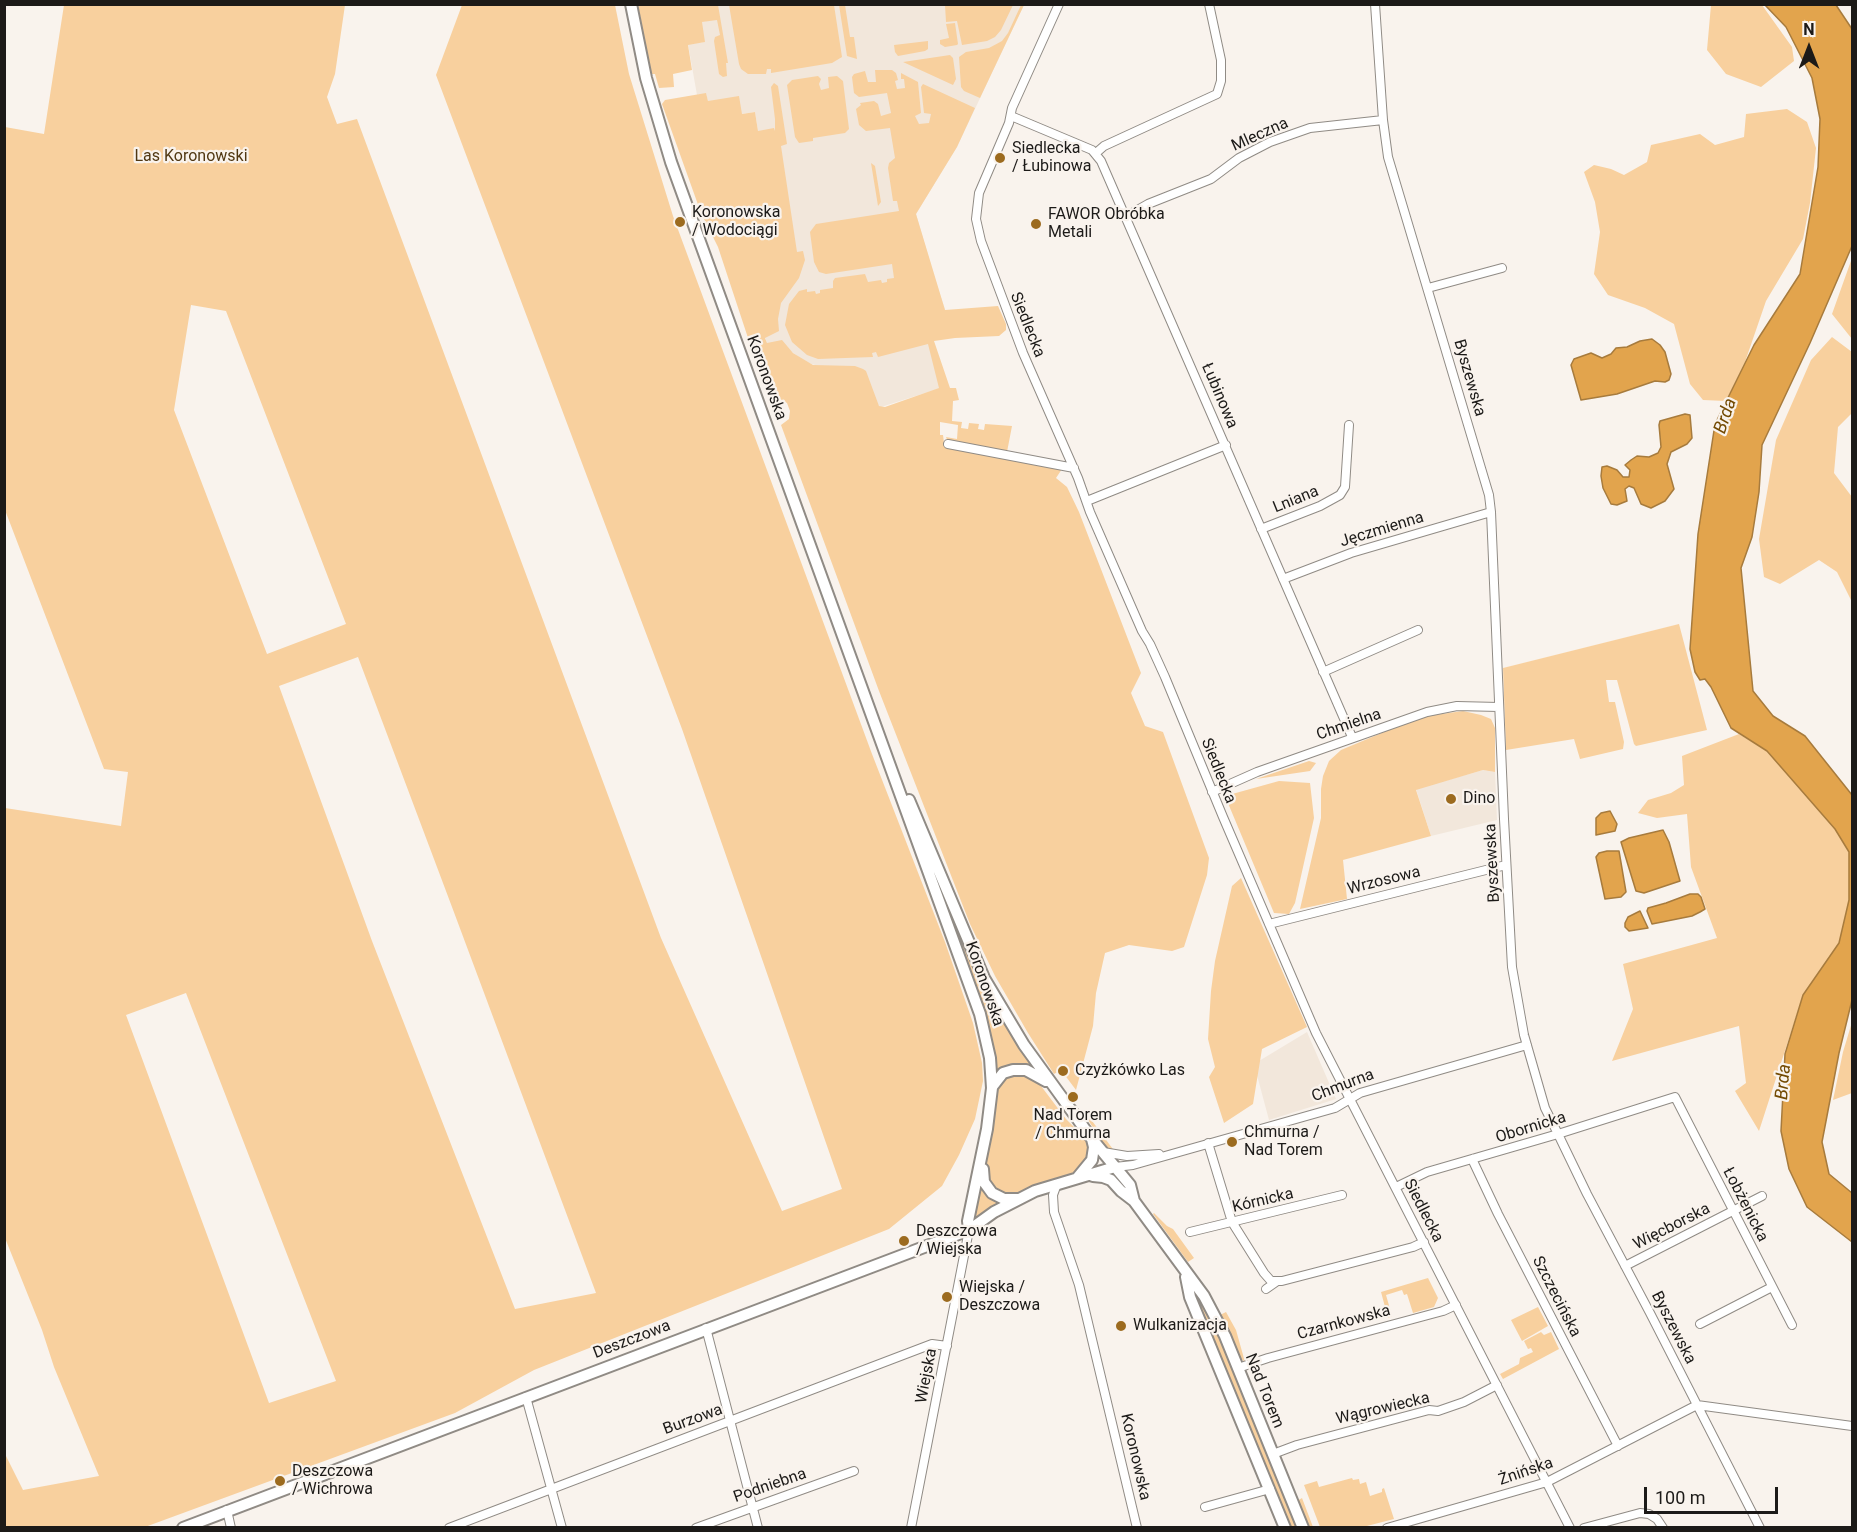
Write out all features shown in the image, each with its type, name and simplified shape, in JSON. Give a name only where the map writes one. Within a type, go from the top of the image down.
[{"type":"main road","name":"Koronowska","points":[[631,4],[646,78],[671,162],[980,1014],[990,1058],[992,1088],[982,1160],[968,1221],[969,1230]]},
{"type":"main road","name":"Koronowska","points":[[888,756],[984,978],[1051,1085],[1115,1167]]},
{"type":"main road","points":[[992,1088],[1003,1073],[1019,1069],[1032,1072],[1051,1085]]},
{"type":"main road","points":[[1076,1179],[1092,1160],[1094,1147],[1092,1139]]},
{"type":"main road","points":[[982,1160],[984,1182],[990,1191],[1004,1199],[1018,1198]]},
{"type":"main road","name":"Chmurna","points":[[1087,1176],[1115,1167]]},
{"type":"main road","name":"Nad Torem","points":[[1115,1167],[1130,1185],[1134,1201]]},
{"type":"main road","name":"Deszczowa","points":[[183,1527],[969,1230],[1018,1198],[1087,1176]]},
{"type":"main road","name":"Nad Torem","points":[[1087,1176],[1107,1178],[1134,1201],[1204,1296],[1225,1336],[1303,1527]]},
{"type":"main road","name":"Nad Torem","points":[[1185,1272],[1190,1297],[1285,1527]]},
{"type":"street","name":"Siedlecka","points":[[1059,4],[1012,108],[1011,116],[979,193],[975,214],[976,227],[1023,353],[1142,631],[1165,677],[1316,1033],[1570,1527]]},
{"type":"street","points":[[1011,116],[1096,153],[1104,146],[1217,94],[1221,81],[1221,60],[1209,4]]},
{"type":"street","name":"Byszewska","points":[[1375,4],[1383,120],[1388,157],[1489,495],[1512,967],[1527,1045],[1545,1108],[1587,1194],[1760,1527]]},
{"type":"street","name":"Mleczna","points":[[1125,217],[1148,204],[1211,179],[1239,158],[1270,142],[1310,128],[1383,120]]},
{"type":"street","name":"Łubinowa","points":[[1096,153],[1352,737]]},
{"type":"street","points":[[1428,288],[1502,268]]},
{"type":"street","name":"Lniana","points":[[1261,529],[1320,506],[1340,495],[1345,488],[1349,425]]},
{"type":"street","points":[[948,444],[1074,468]]},
{"type":"street","points":[[1087,501],[1226,446]]},
{"type":"street","name":"Jęczmienna","points":[[1283,579],[1351,553],[1491,512]]},
{"type":"street","points":[[1323,672],[1418,630]]},
{"type":"street","name":"Chmielna","points":[[1212,792],[1257,772],[1352,737],[1446,707],[1475,705],[1499,707]]},
{"type":"street","name":"Wrzosowa","points":[[1269,924],[1506,865]]},
{"type":"street","name":"Chmurna","points":[[1115,1167],[1133,1165],[1335,1108],[1360,1093],[1527,1045]]},
{"type":"street","name":"Obornicka","points":[[1396,1187],[1427,1172],[1558,1134],[1675,1096]]},
{"type":"street","name":"Łobżenicka","points":[[1675,1096],[1792,1325]]},
{"type":"street","points":[[1208,1143],[1232,1222],[1264,1273],[1271,1281],[1276,1282]]},
{"type":"street","name":"Chmurna","points":[[1102,1152],[1132,1157],[1170,1154]]},
{"type":"street","name":"Szczecińska","points":[[1472,1159],[1617,1446]]},
{"type":"street","name":"Koronowska","points":[[1057,1184],[1053,1195],[1055,1216],[1079,1285],[1137,1527]]},
{"type":"street","name":"Kórnicka","points":[[1190,1232],[1342,1196]]},
{"type":"street","name":"Więcborska","points":[[1625,1266],[1762,1196]]},
{"type":"street","name":"Wiejska","points":[[911,1527],[969,1230]]},
{"type":"street","points":[[1266,1289],[1276,1282],[1413,1247],[1424,1242]]},
{"type":"street","points":[[1700,1324],[1772,1287]]},
{"type":"street","name":"Czarnkowska","points":[[1238,1368],[1443,1311],[1456,1305]]},
{"type":"street","points":[[706,1328],[758,1527]]},
{"type":"street","name":"Burzowa","points":[[449,1527],[932,1344],[947,1346]]},
{"type":"street","name":"Wągrowiecka","points":[[1273,1454],[1297,1444],[1429,1410],[1438,1411],[1464,1402],[1497,1385]]},
{"type":"street","points":[[526,1397],[562,1527]]},
{"type":"street","points":[[1697,1405],[1852,1426]]},
{"type":"street","name":"Żnińska","points":[[1387,1527],[1547,1482],[1697,1405]]},
{"type":"street","name":"Podniebna","points":[[696,1527],[854,1472]]},
{"type":"street","points":[[1205,1507],[1270,1489]]},
{"type":"street","points":[[227,1510],[231,1527]]},
{"type":"street","points":[[1584,1527],[1640,1513],[1649,1514],[1663,1527]]},
{"type":"shaded area","points":[[716,5],[1024,5],[957,147],[916,214],[954,336],[930,341],[941,388],[881,407],[819,366],[807,363],[788,349],[767,343],[763,331],[758,131],[755,112],[742,114],[708,101],[706,94],[697,95],[688,44],[704,42],[701,22],[717,19]]},
{"type":"shaded area","points":[[1483,770],[1495,772],[1497,820],[1431,836],[1416,789]]},
{"type":"shaded area","points":[[1307,1032],[1336,1099],[1269,1120],[1254,1064]]},
{"type":"green space","points":[[945,4],[1013,5],[995,37],[987,41],[962,45],[957,21],[946,22]]},
{"type":"green space","name":"Las Koronowski","points":[[64,5],[345,5],[335,74],[327,97],[337,124],[357,119],[661,938],[782,1211],[842,1189],[682,729],[436,75],[462,5],[615,5],[629,74],[673,216],[872,754],[945,942],[973,1023],[982,1063],[983,1081],[975,1119],[942,1186],[889,1229],[534,1370],[455,1413],[145,1527],[5,1527],[5,1454],[23,1490],[99,1476],[54,1367],[42,1330],[5,1238],[5,808],[121,826],[128,772],[104,769],[5,510],[5,127],[44,134]],"holes":[[[191,305],[226,311],[346,624],[267,654],[174,410]],[[358,657],[596,1293],[515,1309],[372,941],[279,686]],[[186,993],[336,1381],[269,1403],[126,1015]]]},
{"type":"green space","points":[[638,5],[718,5],[728,63],[726,63],[727,76],[723,77],[719,74],[714,41],[715,37],[720,35],[717,20],[702,22],[705,42],[688,45],[692,70],[673,74],[674,87],[659,88],[655,74],[651,74]]},
{"type":"green space","points":[[729,5],[834,5],[842,57],[832,63],[771,73],[771,69],[767,69],[766,74],[748,74],[741,69],[739,64]]},
{"type":"green space","points":[[839,5],[845,5],[850,37],[854,37],[857,59],[847,56]]},
{"type":"green space","points":[[1021,5],[1024,5],[980,98],[964,91],[961,87],[959,57],[966,52],[989,48],[1002,41]]},
{"type":"green space","points":[[1711,5],[1762,5],[1792,47],[1794,61],[1761,87],[1726,74],[1707,50]]},
{"type":"green space","points":[[955,23],[958,44],[945,47],[940,44],[940,40],[949,38],[946,24]]},
{"type":"green space","points":[[928,41],[928,49],[925,51],[898,56],[895,52],[894,45]]},
{"type":"green space","points":[[950,55],[953,58],[956,79],[953,85],[903,62]]},
{"type":"green space","points":[[875,70],[892,70],[896,73],[897,89],[905,88],[901,73],[918,82],[921,113],[915,116],[919,124],[929,123],[931,114],[924,113],[921,87],[923,84],[975,108],[957,147],[916,214],[945,310],[998,306],[1006,324],[1006,330],[999,336],[934,341],[950,388],[956,388],[959,400],[953,401],[952,421],[962,422],[961,428],[968,429],[969,423],[979,424],[978,429],[984,430],[985,424],[1012,426],[1007,452],[948,442],[946,437],[957,439],[958,425],[940,422],[940,435],[943,435],[944,443],[1062,469],[1056,478],[1067,487],[1079,512],[1141,673],[1131,693],[1145,726],[1163,732],[1209,858],[1207,875],[1184,947],[1172,951],[1129,945],[1105,953],[1096,993],[1093,1026],[1076,1090],[1061,1070],[1054,1074],[995,976],[970,924],[879,691],[781,425],[789,419],[790,411],[787,403],[770,393],[751,347],[718,247],[701,213],[662,104],[665,100],[706,93],[708,101],[739,96],[742,114],[755,112],[758,131],[774,128],[775,131],[771,87],[774,83],[778,86],[787,144],[781,146],[797,252],[803,251],[805,260],[799,278],[781,303],[778,319],[779,331],[765,338],[767,343],[782,340],[793,353],[813,365],[855,366],[863,369],[866,371],[879,406],[885,407],[939,388],[928,344],[878,357],[876,352],[872,353],[873,357],[818,359],[807,355],[792,342],[785,325],[789,304],[799,291],[807,289],[807,292],[820,293],[820,290],[833,288],[835,278],[865,274],[868,282],[881,280],[882,283],[894,278],[892,264],[826,274],[819,272],[814,262],[810,232],[816,224],[899,211],[897,201],[893,201],[888,168],[889,163],[895,158],[890,128],[866,131],[859,125],[856,109],[861,105],[860,103],[874,101],[878,104],[881,116],[891,113],[887,93],[859,97],[854,93],[852,77],[854,74],[865,71],[868,82],[876,82]]},
{"type":"green space","points":[[818,76],[821,79],[819,84],[821,90],[829,88],[828,77],[837,76],[843,81],[849,129],[845,133],[813,138],[813,141],[799,143],[795,137],[787,85],[792,80]]},
{"type":"green space","points":[[1787,109],[1807,122],[1816,148],[1810,203],[1803,239],[1766,301],[1745,362],[1726,401],[1703,400],[1690,384],[1674,324],[1645,308],[1608,295],[1594,274],[1600,232],[1595,202],[1584,172],[1594,165],[1624,175],[1647,162],[1651,145],[1700,134],[1715,145],[1744,137],[1746,114]]},
{"type":"green space","points":[[871,163],[875,166],[881,202],[878,206]]},
{"type":"green space","points":[[1852,258],[1852,339],[1832,314]]},
{"type":"green space","points":[[1832,337],[1852,352],[1852,413],[1838,427],[1834,473],[1852,497],[1852,602],[1837,572],[1819,560],[1780,584],[1764,577],[1759,539],[1776,440],[1811,360]]},
{"type":"green space","points":[[1679,624],[1707,730],[1636,746],[1617,680],[1606,680],[1609,702],[1615,702],[1624,742],[1623,749],[1580,759],[1574,739],[1506,750],[1503,668]]},
{"type":"green space","points":[[1463,711],[1491,719],[1495,728],[1495,772],[1483,770],[1416,790],[1431,836],[1343,860],[1347,899],[1300,909],[1321,818],[1321,789],[1329,761],[1341,750],[1420,717]]},
{"type":"green space","points":[[1739,734],[1767,751],[1835,829],[1849,852],[1849,900],[1839,943],[1803,995],[1759,1131],[1735,1091],[1746,1083],[1739,1026],[1612,1061],[1633,1009],[1623,964],[1717,938],[1691,867],[1687,814],[1657,818],[1638,813],[1648,800],[1671,793],[1684,785],[1682,756]]},
{"type":"green space","points":[[1309,761],[1316,763],[1310,771],[1256,779]]},
{"type":"green space","points":[[1279,781],[1310,783],[1314,818],[1295,903],[1289,914],[1274,913],[1225,796]]},
{"type":"green space","points":[[1241,878],[1307,1027],[1262,1049],[1253,1104],[1224,1123],[1209,1077],[1215,1067],[1208,1039],[1211,991],[1215,961],[1232,886]]},
{"type":"green space","points":[[943,898],[1019,1045],[1032,1065],[1031,1067],[996,1074]]},
{"type":"green space","points":[[1852,1022],[1852,1093],[1833,1100],[1843,1052]]},
{"type":"green space","points":[[1021,1073],[1038,1082],[1066,1119],[1083,1136],[1089,1147],[1089,1158],[1076,1174],[1008,1196],[991,1188],[985,1168],[993,1128],[996,1090],[1003,1078]]},
{"type":"green space","points":[[1087,1114],[1115,1152],[1104,1145],[1085,1115]]},
{"type":"green space","points":[[980,1187],[998,1203],[973,1220]]},
{"type":"green space","points":[[1154,1213],[1173,1229],[1194,1258],[1188,1262]]},
{"type":"green space","points":[[1428,1278],[1438,1298],[1434,1307],[1413,1313],[1407,1294],[1404,1295],[1402,1290],[1386,1295],[1392,1316],[1388,1318],[1381,1292]]},
{"type":"green space","points":[[1193,1289],[1222,1341],[1298,1527],[1290,1527]]},
{"type":"green space","points":[[1538,1307],[1548,1326],[1522,1341],[1511,1320]]},
{"type":"green space","points":[[1226,1312],[1236,1330],[1245,1362],[1239,1357],[1220,1315]]},
{"type":"green space","points":[[1541,1332],[1544,1335],[1551,1332],[1559,1349],[1503,1379],[1500,1374],[1519,1364],[1520,1358],[1533,1352],[1531,1348],[1528,1349],[1524,1341]]},
{"type":"green space","points":[[1352,1478],[1353,1480],[1359,1479],[1360,1484],[1366,1482],[1370,1496],[1382,1492],[1384,1488],[1394,1519],[1363,1527],[1320,1527],[1304,1485],[1317,1481],[1319,1487]]},
{"type":"green space","points":[[1302,1498],[1313,1527],[1308,1527],[1297,1501]]},
{"type":"water","name":"Brda","points":[[1765,5],[1836,5],[1852,29],[1852,246],[1762,445],[1759,492],[1752,537],[1741,568],[1753,691],[1773,716],[1805,736],[1852,795],[1852,1000],[1822,1142],[1829,1174],[1852,1193],[1852,1242],[1807,1207],[1789,1169],[1781,1131],[1785,1054],[1803,995],[1839,943],[1849,900],[1849,852],[1835,829],[1767,751],[1731,728],[1711,687],[1705,679],[1700,680],[1695,672],[1690,649],[1698,534],[1715,424],[1754,345],[1800,274],[1818,167],[1820,119],[1812,78],[1786,27]]},
{"type":"water","points":[[1652,339],[1665,352],[1671,374],[1669,380],[1655,381],[1617,394],[1581,400],[1571,365],[1574,359],[1591,353],[1602,358],[1611,354],[1616,348]]},
{"type":"water","points":[[1685,414],[1690,415],[1692,438],[1687,444],[1671,452],[1667,464],[1674,489],[1665,501],[1651,508],[1641,504],[1634,488],[1629,486],[1625,489],[1627,501],[1617,505],[1611,504],[1603,488],[1602,467],[1607,466],[1617,470],[1623,477],[1629,477],[1630,470],[1625,465],[1631,460],[1637,456],[1649,457],[1658,453],[1661,447],[1660,421]]},
{"type":"water","points":[[1610,811],[1617,824],[1615,831],[1596,835],[1596,818],[1601,813]]},
{"type":"water","points":[[1663,830],[1669,842],[1680,881],[1644,893],[1636,891],[1621,842]]},
{"type":"water","points":[[1619,851],[1626,892],[1621,897],[1605,899],[1596,857],[1599,853]]},
{"type":"water","points":[[1690,894],[1698,894],[1701,897],[1705,909],[1692,916],[1652,924],[1648,908]]},
{"type":"water","points":[[1640,911],[1648,928],[1629,931],[1625,927],[1628,917]]},
{"type":"place","name":"Siedlecka / Łubinowa","points":[[1000,158]]},
{"type":"place","name":"Koronowska / Wodociągi","points":[[680,222]]},
{"type":"place","name":"FAWOR Obróbka Metali","points":[[1036,224]]},
{"type":"place","name":"Dino","points":[[1451,799]]},
{"type":"place","name":"Czyżkówko Las","points":[[1063,1071]]},
{"type":"place","name":"Nad Torem / Chmurna","points":[[1073,1097]]},
{"type":"place","name":"Chmurna / Nad Torem","points":[[1232,1142]]},
{"type":"place","name":"Deszczowa / Wiejska","points":[[904,1241]]},
{"type":"place","name":"Wiejska / Deszczowa","points":[[947,1297]]},
{"type":"place","name":"Wulkanizacja","points":[[1121,1326]]},
{"type":"place","name":"Deszczowa / Wichrowa","points":[[280,1481]]}]
